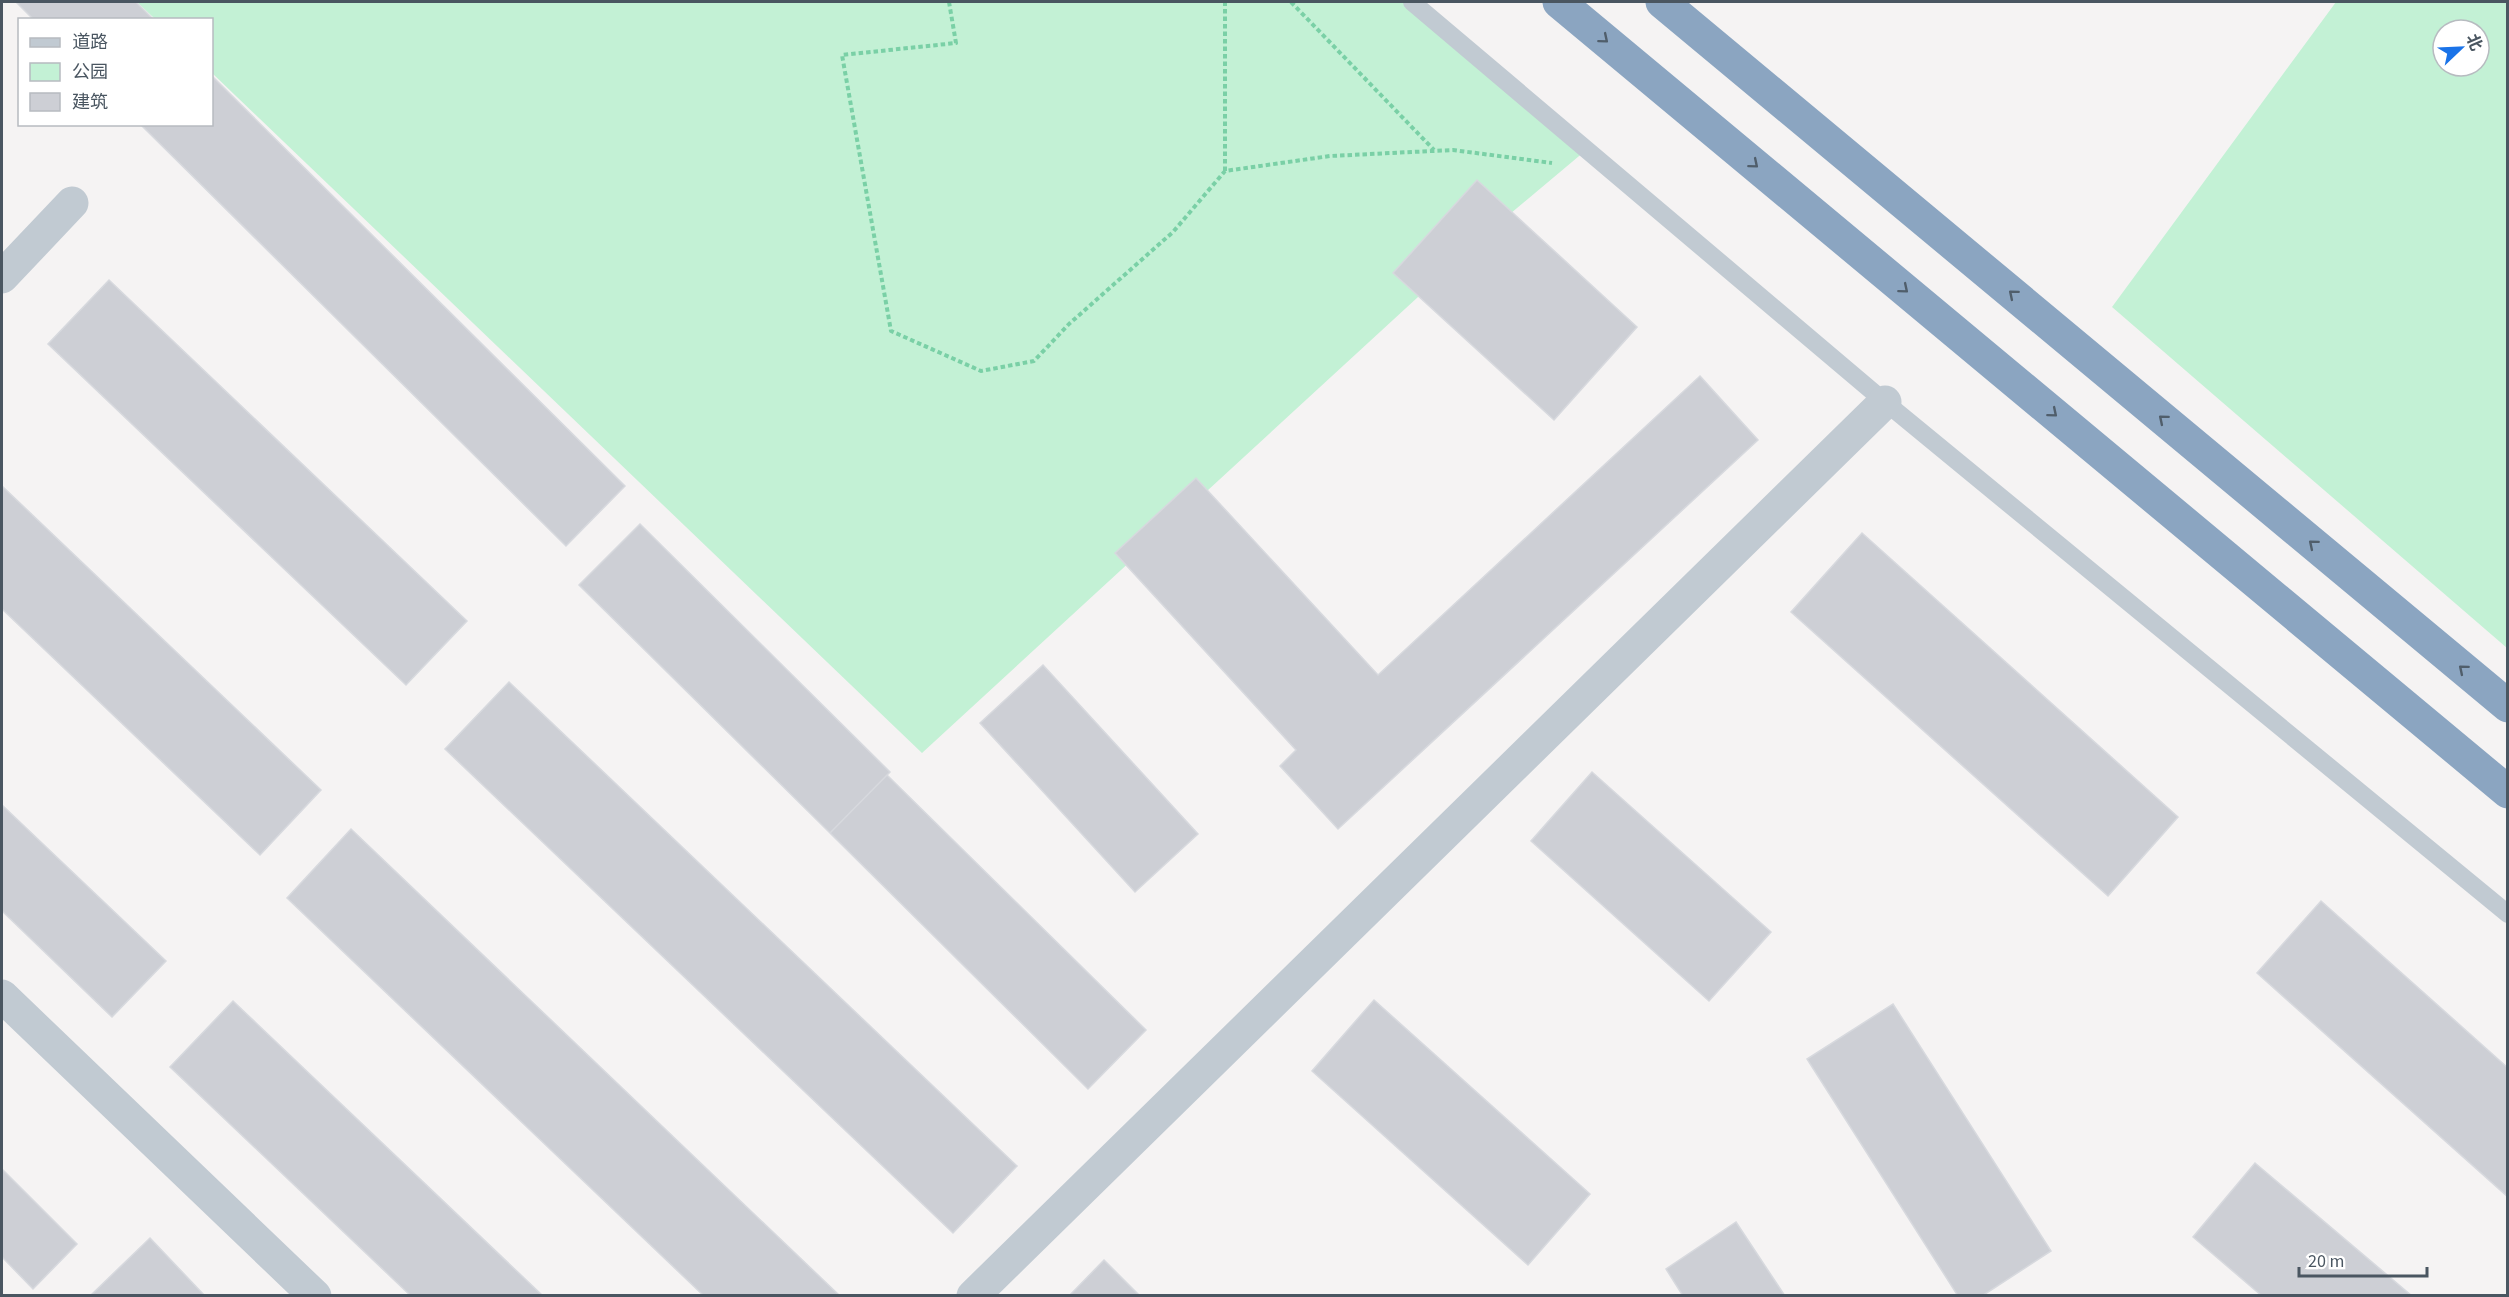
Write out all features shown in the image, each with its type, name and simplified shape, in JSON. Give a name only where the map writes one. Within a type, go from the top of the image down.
[{"type":"highway","points":[[1559,2],[2508,792]]},
{"type":"highway","points":[[1662,2],[2508,706]]},
{"type":"street","points":[[2,277],[72,203]]},
{"type":"street","points":[[973,1296],[1885,402]]},
{"type":"street","points":[[2,996],[315,1296]]},
{"type":"lane","points":[[1412,2],[1885,402],[2508,914]]},
{"type":"path","points":[[948,2],[956,43],[842,55],[891,331],[938,354],[981,370],[1034,361],[1068,324],[1173,232],[1225,171],[1225,2]]},
{"type":"path","points":[[1291,2],[1434,151]]},
{"type":"path","points":[[1225,171],[1330,156],[1453,150],[1541,163],[1604,164]]},
{"type":"green space","points":[[137,2],[1420,2],[1591,146],[1492,229],[922,753],[213,74],[213,18],[154,18]]},
{"type":"green space","points":[[2336,2],[2507,2],[2507,648],[2112,307]]},
{"type":"building","points":[[16,2],[136,2],[152,18],[32,18]]},
{"type":"building","points":[[213,77],[625,486],[566,546],[142,126],[213,126]]},
{"type":"building","points":[[1477,180],[1637,327],[1554,420],[1393,273]]},
{"type":"building","points":[[109,280],[467,621],[406,685],[48,344]]},
{"type":"building","points":[[1700,376],[1758,440],[1338,829],[1280,766],[1296,750],[1115,553],[1196,478],[1378,675]]},
{"type":"building","points":[[2,486],[321,790],[260,855],[2,609]]},
{"type":"building","points":[[640,524],[890,772],[830,833],[579,585]]},
{"type":"building","points":[[1862,533],[2178,817],[2108,896],[1791,612]]},
{"type":"building","points":[[1043,665],[1198,834],[1135,892],[980,723]]},
{"type":"building","points":[[509,682],[1017,1166],[953,1233],[445,749]]},
{"type":"building","points":[[1592,772],[1771,932],[1709,1001],[1531,841]]},
{"type":"building","points":[[887,775],[1146,1030],[1088,1089],[830,833]]},
{"type":"building","points":[[2,805],[166,961],[112,1017],[2,911]]},
{"type":"building","points":[[351,829],[840,1296],[704,1296],[287,898]]},
{"type":"building","points":[[2321,901],[2508,1068],[2508,1197],[2257,973]]},
{"type":"building","points":[[1374,1000],[1590,1194],[1528,1265],[1312,1071]]},
{"type":"building","points":[[233,1001],[543,1296],[411,1296],[170,1067]]},
{"type":"building","points":[[1893,1004],[2051,1251],[1982,1296],[1958,1296],[1807,1059]]},
{"type":"building","points":[[2255,1163],[2412,1296],[2262,1296],[2193,1237]]},
{"type":"building","points":[[2,1169],[77,1244],[33,1289],[2,1257]]},
{"type":"building","points":[[1736,1222],[1785,1296],[1683,1296],[1666,1269]]},
{"type":"building","points":[[150,1238],[205,1296],[90,1296]]},
{"type":"building","points":[[1104,1260],[1140,1296],[1069,1296]]}]
